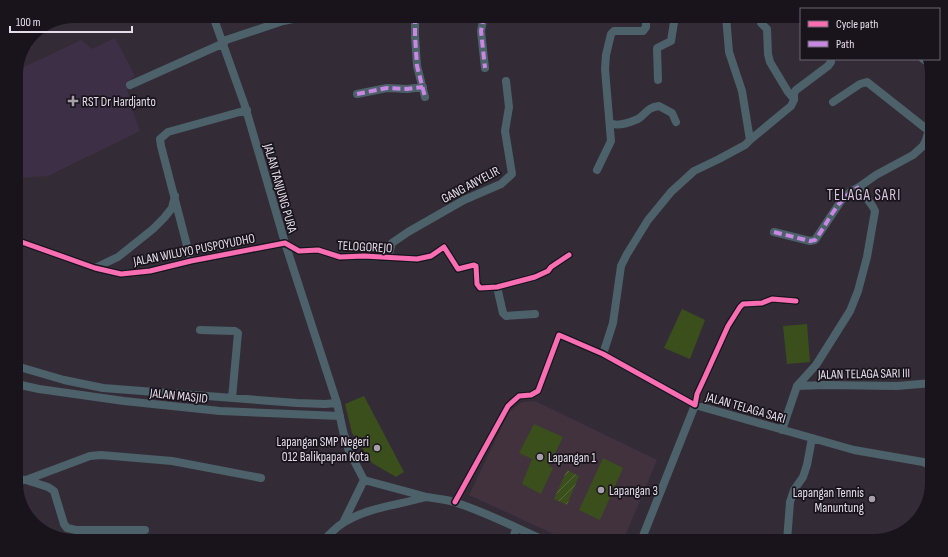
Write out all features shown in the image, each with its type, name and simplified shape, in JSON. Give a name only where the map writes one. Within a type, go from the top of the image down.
[{"type":"street","name":"JALAN TANJUNG PURA","points":[[216,23],[247,110],[285,242],[337,403],[349,451],[364,480]]},
{"type":"street","points":[[130,85],[223,42],[277,23]]},
{"type":"street","points":[[416,23],[417,66],[425,97]]},
{"type":"street","points":[[483,23],[481,31],[485,68]]},
{"type":"street","points":[[597,170],[611,141],[605,69],[606,55],[611,34],[614,31],[643,31],[646,23]]},
{"type":"street","points":[[658,80],[657,48],[671,41],[674,23]]},
{"type":"street","points":[[727,23],[729,52],[742,91],[750,140]]},
{"type":"street","points":[[761,23],[767,29],[768,54],[770,62],[788,92],[794,99]]},
{"type":"street","points":[[603,354],[613,322],[621,266],[648,220],[671,192],[694,171],[745,145],[791,106],[796,90],[828,66],[832,62],[831,60]]},
{"type":"street","name":"GANG ANYELIR","points":[[388,258],[392,243],[408,232],[464,200],[501,184],[512,174],[505,131],[509,107],[506,81]]},
{"type":"street","points":[[833,102],[860,84],[867,82],[925,127]]},
{"type":"street","points":[[357,94],[387,88],[423,87]]},
{"type":"street","points":[[610,123],[615,125],[632,121],[638,118],[647,109],[659,106],[672,113],[676,122]]},
{"type":"street","points":[[191,261],[160,139],[168,132],[247,110]]},
{"type":"street","points":[[774,232],[810,241],[815,240],[841,201],[850,192],[859,188],[876,175],[913,155],[923,146],[925,142]]},
{"type":"street","name":"JALAN TELAGA SARI III","points":[[782,430],[797,386],[816,365],[850,311],[858,291],[867,257],[875,211],[859,188]]},
{"type":"street","points":[[95,268],[118,257],[153,228],[172,208],[175,196]]},
{"type":"street","name":"JALAN WILUYO PUSPOYUDHO","points":[[23,242],[95,268],[126,274],[150,271],[285,242]]},
{"type":"street","name":"TELOGOREJO","points":[[285,242],[299,250],[318,250],[340,257],[364,256],[417,259],[432,256],[444,247],[458,269],[474,265],[476,266],[479,288],[497,287]]},
{"type":"street","points":[[535,314],[506,316],[503,313],[497,287],[535,277],[548,271],[551,267],[568,255]]},
{"type":"street","points":[[455,502],[508,406],[520,396],[532,395],[538,391],[559,335],[603,354],[695,405],[697,394],[728,326],[740,307],[743,304],[762,303],[772,299],[796,301]]},
{"type":"street","points":[[200,330],[235,331],[238,333],[232,398]]},
{"type":"street","name":"JALAN MASJID","points":[[23,368],[64,380],[103,388],[318,404],[337,403]]},
{"type":"street","name":"JALAN TELAGA SARI III","points":[[797,386],[897,386],[925,384]]},
{"type":"street","name":"JALAN MASJID","points":[[23,386],[124,401],[220,411],[340,416]]},
{"type":"street","name":"JALAN TELAGA SARI","points":[[644,534],[695,405],[854,450],[925,463]]},
{"type":"street","points":[[788,534],[790,502],[794,490],[803,477],[812,438]]},
{"type":"street","points":[[26,480],[95,455],[172,461],[261,478]]},
{"type":"street","points":[[23,480],[48,487],[54,491],[64,524],[67,528],[76,530],[145,530]]},
{"type":"street","points":[[343,523],[364,480],[429,497],[455,502],[521,534]]},
{"type":"street","points":[[330,534],[343,523],[371,511],[429,497],[436,501],[467,511],[520,534]]},
{"type":"shaded area","name":"RST Dr Hardjanto","points":[[115,38],[135,76],[127,83],[127,89],[140,131],[48,176],[23,178],[24,67],[81,40],[92,49]]},
{"type":"shaded area","points":[[535,401],[657,460],[626,534],[554,534],[469,495],[509,412],[522,402]]},
{"type":"green space","points":[[682,309],[705,320],[690,359],[664,348]]},
{"type":"green space","points":[[807,324],[810,362],[787,364],[783,326]]},
{"type":"green space","name":"Lapangan SMP Negeri 012 Balikpapan Kota","points":[[364,396],[404,472],[396,477],[372,463],[352,433],[345,404]]},
{"type":"green space","name":"Lapangan 1","points":[[534,424],[563,437],[549,466],[553,468],[541,494],[522,484],[532,459],[519,453]]},
{"type":"green space","name":"Lapangan 3","points":[[603,458],[623,468],[600,520],[579,510]]},
{"type":"green space","points":[[567,470],[579,476],[567,505],[554,499]]},
{"type":"marked path","points":[[415,23],[417,66],[425,97]]},
{"type":"marked path","points":[[483,23],[481,31],[485,68]]},
{"type":"marked path","points":[[357,94],[387,88],[407,89],[423,87]]},
{"type":"marked path","points":[[774,232],[810,241],[815,240],[839,204],[845,197],[859,187]]},
{"type":"cycle path","points":[[23,242],[95,268],[121,274],[150,271],[191,261],[285,243],[299,251],[318,250],[340,257],[364,256],[417,259],[431,256],[444,247],[458,269],[474,265],[476,266],[477,284],[480,288],[497,287],[535,277],[548,271],[551,267],[569,255]]},
{"type":"cycle path","points":[[455,502],[508,406],[519,396],[531,395],[538,391],[559,335],[603,354],[695,405],[697,394],[728,326],[740,307],[743,304],[762,303],[772,299],[796,301]]},
{"type":"place","name":"RST Dr Hardjanto","points":[[73,101]]},
{"type":"place","name":"Lapangan SMP Negeri 012 Balikpapan Kota","points":[[377,448]]},
{"type":"place","name":"Lapangan 1","points":[[540,457]]},
{"type":"place","name":"Lapangan 3","points":[[601,490]]},
{"type":"place","name":"Lapangan Tennis Manuntung","points":[[872,499]]},
{"type":"district","name":"TELAGA SARI","points":[[864,195]]}]
